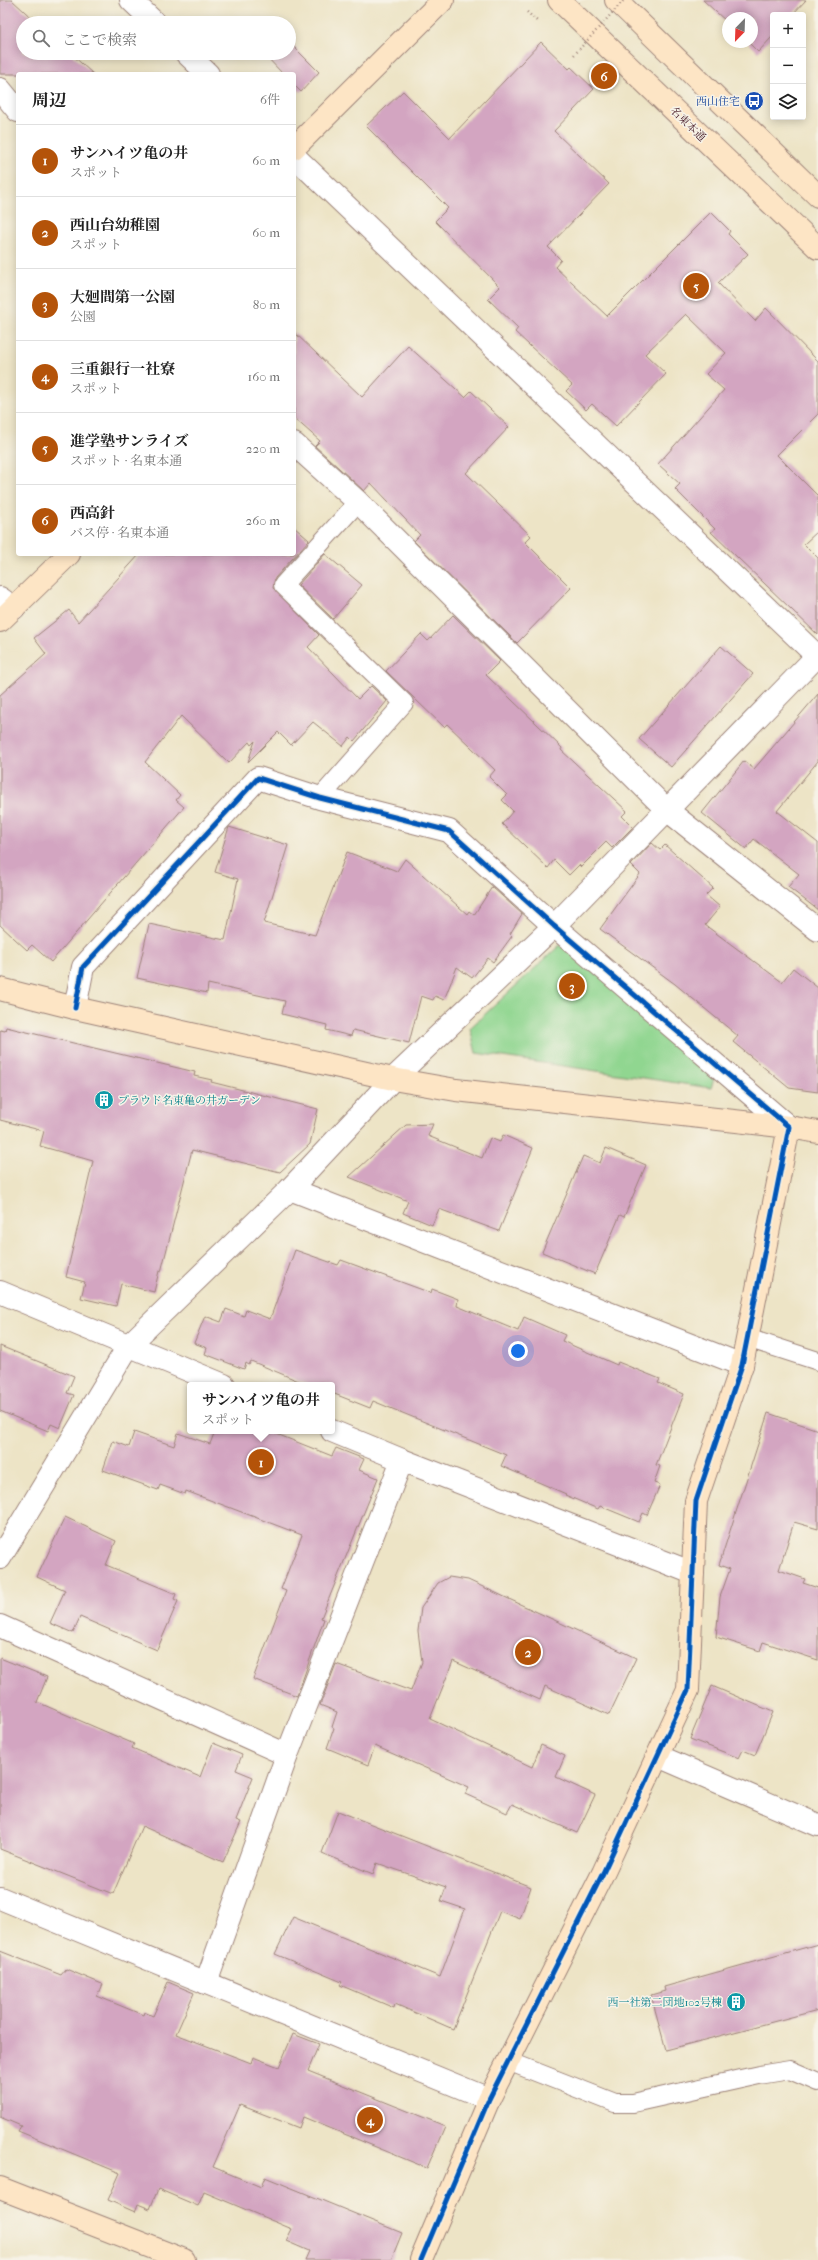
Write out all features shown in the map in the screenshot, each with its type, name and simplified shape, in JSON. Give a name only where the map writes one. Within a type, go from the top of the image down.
[{"type":"street","points":[[131,0],[148,16]]},
{"type":"street","points":[[296,146],[443,0]]},
{"type":"street","name":"名東本通","points":[[559,0],[818,248]]},
{"type":"street","points":[[616,0],[818,196]]},
{"type":"street","points":[[193,60],[206,72]]},
{"type":"street","points":[[0,90],[16,109]]},
{"type":"street","points":[[0,1558],[130,1345],[290,1189],[393,1079],[554,926],[818,656],[296,158]]},
{"type":"street","points":[[296,446],[358,502],[666,810],[818,930]]},
{"type":"street","points":[[5,609],[67,556]]},
{"type":"street","points":[[75,1008],[83,967],[258,778],[320,798],[449,831],[554,926],[789,1127]]},
{"type":"street","points":[[0,989],[75,1008],[393,1079],[456,1090],[789,1127],[818,1132]]},
{"type":"street","points":[[421,2260],[489,2099],[604,1873],[688,1690],[696,1501],[742,1366],[789,1127]]},
{"type":"street","points":[[290,1189],[742,1366]]},
{"type":"street","points":[[0,1292],[217,1382]]},
{"type":"street","points":[[335,1432],[402,1460],[693,1573]]},
{"type":"street","points":[[206,1983],[287,1755],[402,1460]]},
{"type":"street","points":[[0,1626],[287,1755]]},
{"type":"street","points":[[658,1756],[818,1825]]},
{"type":"street","points":[[0,1898],[489,2099]]},
{"type":"street","points":[[0,2188],[184,2260]]},
{"type":"lane","points":[[320,798],[404,703],[283,584],[358,502]]},
{"type":"lane","points":[[747,1338],[818,1361]]},
{"type":"lane","points":[[508,2061],[615,2102],[633,2103],[759,2075],[790,2070],[818,2082]]},
{"type":"path","points":[[574,55],[624,0]]},
{"type":"green space","points":[[560,945],[718,1064],[711,1088],[476,1053],[470,1028]]},
{"type":"building","points":[[0,0],[12,0],[29,16],[16,16],[16,60],[78,60],[91,72],[16,72],[16,74],[0,74]]},
{"type":"building","points":[[703,0],[806,0],[795,12],[770,12],[770,39],[758,52],[754,48],[758,48],[758,12],[722,12],[722,17]]},
{"type":"building","points":[[541,42],[569,69],[571,67],[594,89],[554,131],[609,184],[548,247],[561,260],[555,267],[607,316],[711,212],[730,231],[728,234],[748,254],[718,283],[755,321],[766,308],[818,361],[818,414],[777,455],[818,496],[818,531],[804,544],[818,558],[818,635],[711,532],[715,529],[675,489],[680,484],[658,464],[724,390],[706,374],[726,353],[686,314],[645,354],[666,374],[616,426],[592,404],[586,410],[566,391],[572,385],[515,332],[518,328],[488,299],[500,287],[435,221],[448,208],[366,126],[403,91],[450,138]]},
{"type":"building","points":[[296,49],[319,72],[301,92],[296,87],[296,72],[281,72],[270,60],[296,60]]},
{"type":"building","points":[[296,334],[362,397],[408,346],[465,397],[471,391],[509,427],[466,473],[531,536],[525,542],[571,588],[517,643],[414,541],[420,535],[371,483],[364,491],[315,446],[320,441],[296,420]]},
{"type":"building","points":[[296,529],[309,540],[296,555]]},
{"type":"building","points":[[325,554],[362,585],[333,619],[298,585]]},
{"type":"building","points":[[138,556],[295,556],[275,578],[273,588],[319,635],[308,647],[358,699],[371,686],[387,701],[354,741],[350,737],[343,746],[313,722],[291,745],[278,732],[248,762],[255,741],[251,745],[249,742],[229,763],[181,716],[145,762],[180,795],[176,800],[184,807],[51,962],[32,945],[27,950],[0,925],[0,695],[46,654],[34,638],[69,610],[78,622]]},
{"type":"building","points":[[453,615],[500,661],[486,675],[562,748],[561,750],[627,811],[622,816],[633,827],[612,848],[606,842],[581,867],[579,865],[569,875],[554,860],[548,868],[502,824],[513,811],[502,800],[507,795],[489,777],[495,770],[447,724],[444,727],[386,671],[421,634],[428,641]]},
{"type":"building","points":[[721,646],[753,674],[671,767],[639,739]]},
{"type":"building","points":[[818,694],[818,761],[777,811],[818,843],[818,910],[788,887],[799,874],[754,839],[746,849],[702,813],[744,761],[754,769]]},
{"type":"building","points":[[229,827],[288,845],[264,923],[315,935],[347,852],[397,871],[405,859],[467,914],[469,911],[474,915],[492,887],[522,914],[510,934],[512,936],[493,962],[488,958],[472,978],[457,967],[444,1000],[435,996],[433,1000],[421,996],[409,1043],[353,1030],[351,1036],[326,1030],[327,1025],[282,1014],[285,1001],[208,984],[207,993],[137,978],[149,924],[225,940],[238,879],[215,872]]},
{"type":"building","points":[[652,843],[660,850],[665,845],[713,888],[706,895],[720,907],[705,925],[782,982],[793,968],[818,988],[818,1092],[789,1088],[733,1042],[738,1036],[675,984],[600,929],[640,874],[631,865]]},
{"type":"building","points":[[6,1027],[195,1072],[194,1076],[212,1080],[211,1082],[318,1109],[310,1144],[280,1172],[192,1150],[161,1272],[159,1271],[154,1292],[121,1284],[116,1306],[81,1298],[85,1282],[66,1277],[93,1161],[40,1146],[44,1131],[0,1120],[0,1030],[5,1031]]},
{"type":"building","points":[[433,1124],[428,1136],[482,1158],[490,1138],[500,1142],[503,1135],[533,1148],[499,1231],[439,1209],[432,1225],[403,1213],[408,1201],[349,1177],[406,1125]]},
{"type":"building","points":[[606,1148],[646,1165],[624,1217],[620,1215],[595,1274],[542,1252],[583,1156],[600,1163]]},
{"type":"building","points":[[295,1250],[338,1265],[341,1260],[431,1293],[432,1289],[458,1299],[457,1306],[518,1331],[524,1317],[565,1335],[562,1341],[617,1365],[618,1362],[660,1379],[658,1383],[684,1394],[656,1465],[660,1466],[654,1483],[660,1485],[647,1515],[643,1513],[639,1522],[600,1506],[598,1509],[565,1495],[566,1494],[501,1466],[506,1455],[373,1401],[370,1408],[335,1394],[335,1382],[301,1382],[251,1361],[249,1365],[246,1363],[244,1369],[205,1354],[207,1348],[194,1343],[205,1316],[221,1322],[226,1309],[244,1316],[246,1310],[270,1319]]},
{"type":"building","points":[[0,1346],[74,1376],[67,1393],[74,1395],[60,1428],[51,1424],[48,1431],[0,1411]]},
{"type":"building","points":[[768,1413],[818,1430],[818,1529],[794,1522],[779,1570],[805,1579],[803,1583],[818,1588],[818,1660],[763,1642],[760,1651],[716,1637],[720,1597],[730,1569],[719,1565]]},
{"type":"building","points":[[134,1432],[174,1446],[178,1433],[210,1444],[214,1434],[277,1434],[332,1456],[336,1448],[364,1459],[359,1470],[378,1478],[321,1618],[324,1619],[297,1696],[253,1679],[286,1591],[281,1589],[302,1535],[186,1491],[185,1494],[160,1485],[158,1490],[103,1470],[113,1441],[129,1447]]},
{"type":"building","points":[[65,1517],[116,1541],[106,1565],[176,1594],[174,1599],[178,1601],[157,1650],[80,1617],[73,1633],[50,1623],[65,1590],[37,1577]]},
{"type":"building","points":[[449,1577],[468,1580],[636,1658],[609,1715],[545,1686],[540,1700],[453,1661],[430,1719],[532,1767],[541,1745],[565,1756],[556,1777],[595,1795],[577,1833],[512,1804],[507,1813],[465,1794],[469,1787],[375,1746],[368,1765],[327,1748],[334,1728],[332,1727],[337,1712],[320,1705],[336,1664],[411,1691],[422,1662],[418,1631],[421,1608],[438,1583]]},
{"type":"building","points":[[0,1658],[47,1677],[37,1702],[134,1744],[132,1748],[200,1777],[213,1743],[242,1755],[236,1770],[253,1777],[236,1820],[241,1822],[223,1862],[142,1826],[113,1894],[0,1849]]},
{"type":"building","points":[[712,1686],[773,1712],[755,1755],[743,1750],[739,1758],[690,1739]]},
{"type":"building","points":[[338,1811],[531,1887],[520,1919],[500,1911],[453,2029],[395,2004],[394,2008],[340,1985],[342,1982],[275,1954],[293,1917],[440,1977],[465,1909],[441,1901],[446,1887],[377,1863],[373,1874],[322,1853]]},
{"type":"building","name":"西一社第二団地102号棟","points":[[818,1944],[818,2010],[666,2050],[651,1995],[665,1991],[664,1987]]},
{"type":"building","points":[[0,1951],[61,1975],[66,1969],[102,1984],[97,1996],[143,2015],[144,2012],[153,2016],[168,1982],[194,1993],[176,2034],[251,2063],[253,2057],[279,2067],[293,2034],[319,2044],[308,2071],[445,2126],[427,2168],[303,2117],[299,2128],[240,2105],[213,2167],[261,2187],[265,2177],[402,2233],[391,2260],[305,2260],[309,2251],[286,2241],[292,2229],[204,2192],[198,2206],[158,2189],[150,2209],[138,2204],[135,2212],[108,2200],[120,2173],[18,2131],[21,2126],[0,2117]]},
{"type":"cycle path","points":[[75,1008],[83,967],[258,778],[320,798],[449,831],[554,926],[789,1127],[742,1365],[696,1501],[688,1690],[603,1873],[489,2099],[421,2260]]},
{"type":"place","name":"西高針","points":[[604,76]]},
{"type":"place","name":"西山住宅","points":[[754,101]]},
{"type":"place","name":"進学塾サンライズ","points":[[696,286]]},
{"type":"place","name":"大廻間第一公園","points":[[572,986]]},
{"type":"place","name":"プラウド名東亀の井ガーデン","points":[[104,1100]]},
{"type":"place","name":"サンハイツ亀の井","points":[[261,1462]]},
{"type":"place","name":"西山台幼稚園","points":[[528,1652]]},
{"type":"place","name":"西一社第二団地102号棟","points":[[736,2002]]},
{"type":"place","name":"三重銀行一社寮","points":[[370,2120]]}]
